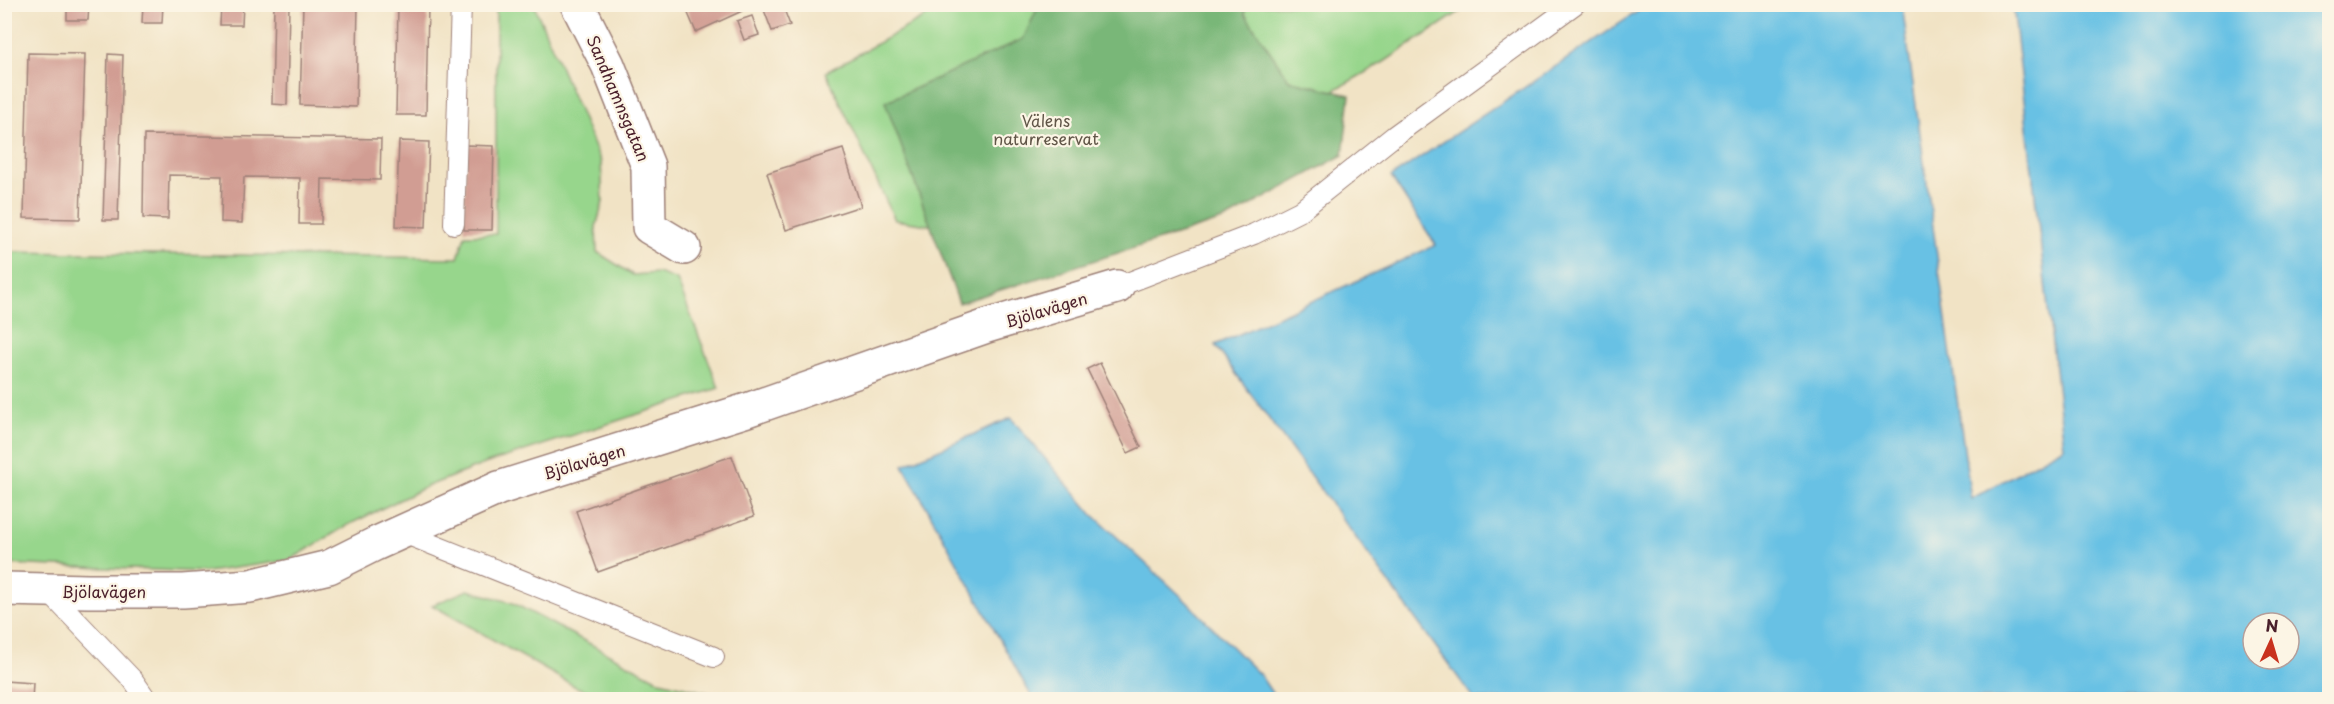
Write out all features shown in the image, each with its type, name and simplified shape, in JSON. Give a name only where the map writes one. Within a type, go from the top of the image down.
[{"type":"street","name":"Sandhamnsgatan","points":[[577,4],[608,66],[648,166],[649,227],[684,248]]},
{"type":"street","name":"Bjölavägen","points":[[4,589],[183,591],[250,586],[329,567],[499,488],[747,410],[987,327],[1117,287]]},
{"type":"lane","points":[[454,224],[461,4]]},
{"type":"lane","points":[[1117,287],[1254,234],[1300,211],[1394,136],[1575,4]]},
{"type":"lane","points":[[401,532],[714,657]]},
{"type":"lane","name":"Bjölavägen","points":[[47,590],[133,680],[147,699]]},
{"type":"green space","points":[[496,5],[534,5],[601,162],[603,202],[596,227],[597,252],[633,275],[658,273],[677,280],[719,388],[487,463],[428,486],[346,526],[290,560],[207,572],[5,564],[5,252],[458,258],[465,235],[496,234]]},
{"type":"green space","name":"Välens naturreservat","points":[[946,5],[1470,5],[1384,62],[1157,190],[975,232],[895,220],[826,72]]},
{"type":"green space","name":"Välens naturreservat","points":[[1039,5],[1245,5],[1245,14],[1289,80],[1350,95],[1343,155],[1226,219],[959,303],[885,102],[1023,39]]},
{"type":"green space","points":[[468,590],[513,603],[660,681],[734,699],[609,699],[576,687],[432,605]]},
{"type":"water","points":[[1649,4],[1902,5],[1971,499],[2064,447],[2013,5],[2329,5],[2329,699],[1474,699],[1215,345],[1436,245],[1391,177]]},
{"type":"water","points":[[1011,418],[1092,514],[1181,596],[1260,675],[1276,699],[1033,699],[903,465]]},
{"type":"building","points":[[4,4],[9,4],[9,19],[4,19]]},
{"type":"building","points":[[67,4],[89,4],[88,20],[67,20]]},
{"type":"building","points":[[143,4],[163,4],[162,23],[142,23]]},
{"type":"building","points":[[274,4],[289,4],[287,105],[272,104]]},
{"type":"building","points":[[303,4],[358,4],[356,107],[300,105]]},
{"type":"building","points":[[398,4],[428,4],[426,115],[396,115]]},
{"type":"building","points":[[684,4],[739,4],[742,11],[696,32]]},
{"type":"building","points":[[782,4],[790,25],[772,31],[764,10]]},
{"type":"building","points":[[221,5],[243,5],[242,25],[220,25]]},
{"type":"building","points":[[752,16],[759,35],[744,40],[737,21]]},
{"type":"building","points":[[28,53],[85,54],[80,219],[24,218]]},
{"type":"building","points":[[108,54],[123,55],[118,220],[103,220]]},
{"type":"building","points":[[144,135],[381,139],[380,180],[322,179],[321,224],[299,224],[300,178],[244,177],[242,223],[221,222],[222,176],[169,175],[168,219],[143,218]]},
{"type":"building","points":[[399,141],[429,142],[426,227],[396,226]]},
{"type":"building","points":[[466,145],[494,146],[492,230],[464,230]]},
{"type":"building","points":[[843,149],[861,206],[786,230],[767,173]]},
{"type":"building","points":[[1100,363],[1141,447],[1128,453],[1087,369]]},
{"type":"building","points":[[732,456],[754,516],[598,572],[576,511]]},
{"type":"building","points":[[4,681],[33,683],[32,700],[4,700]]}]
